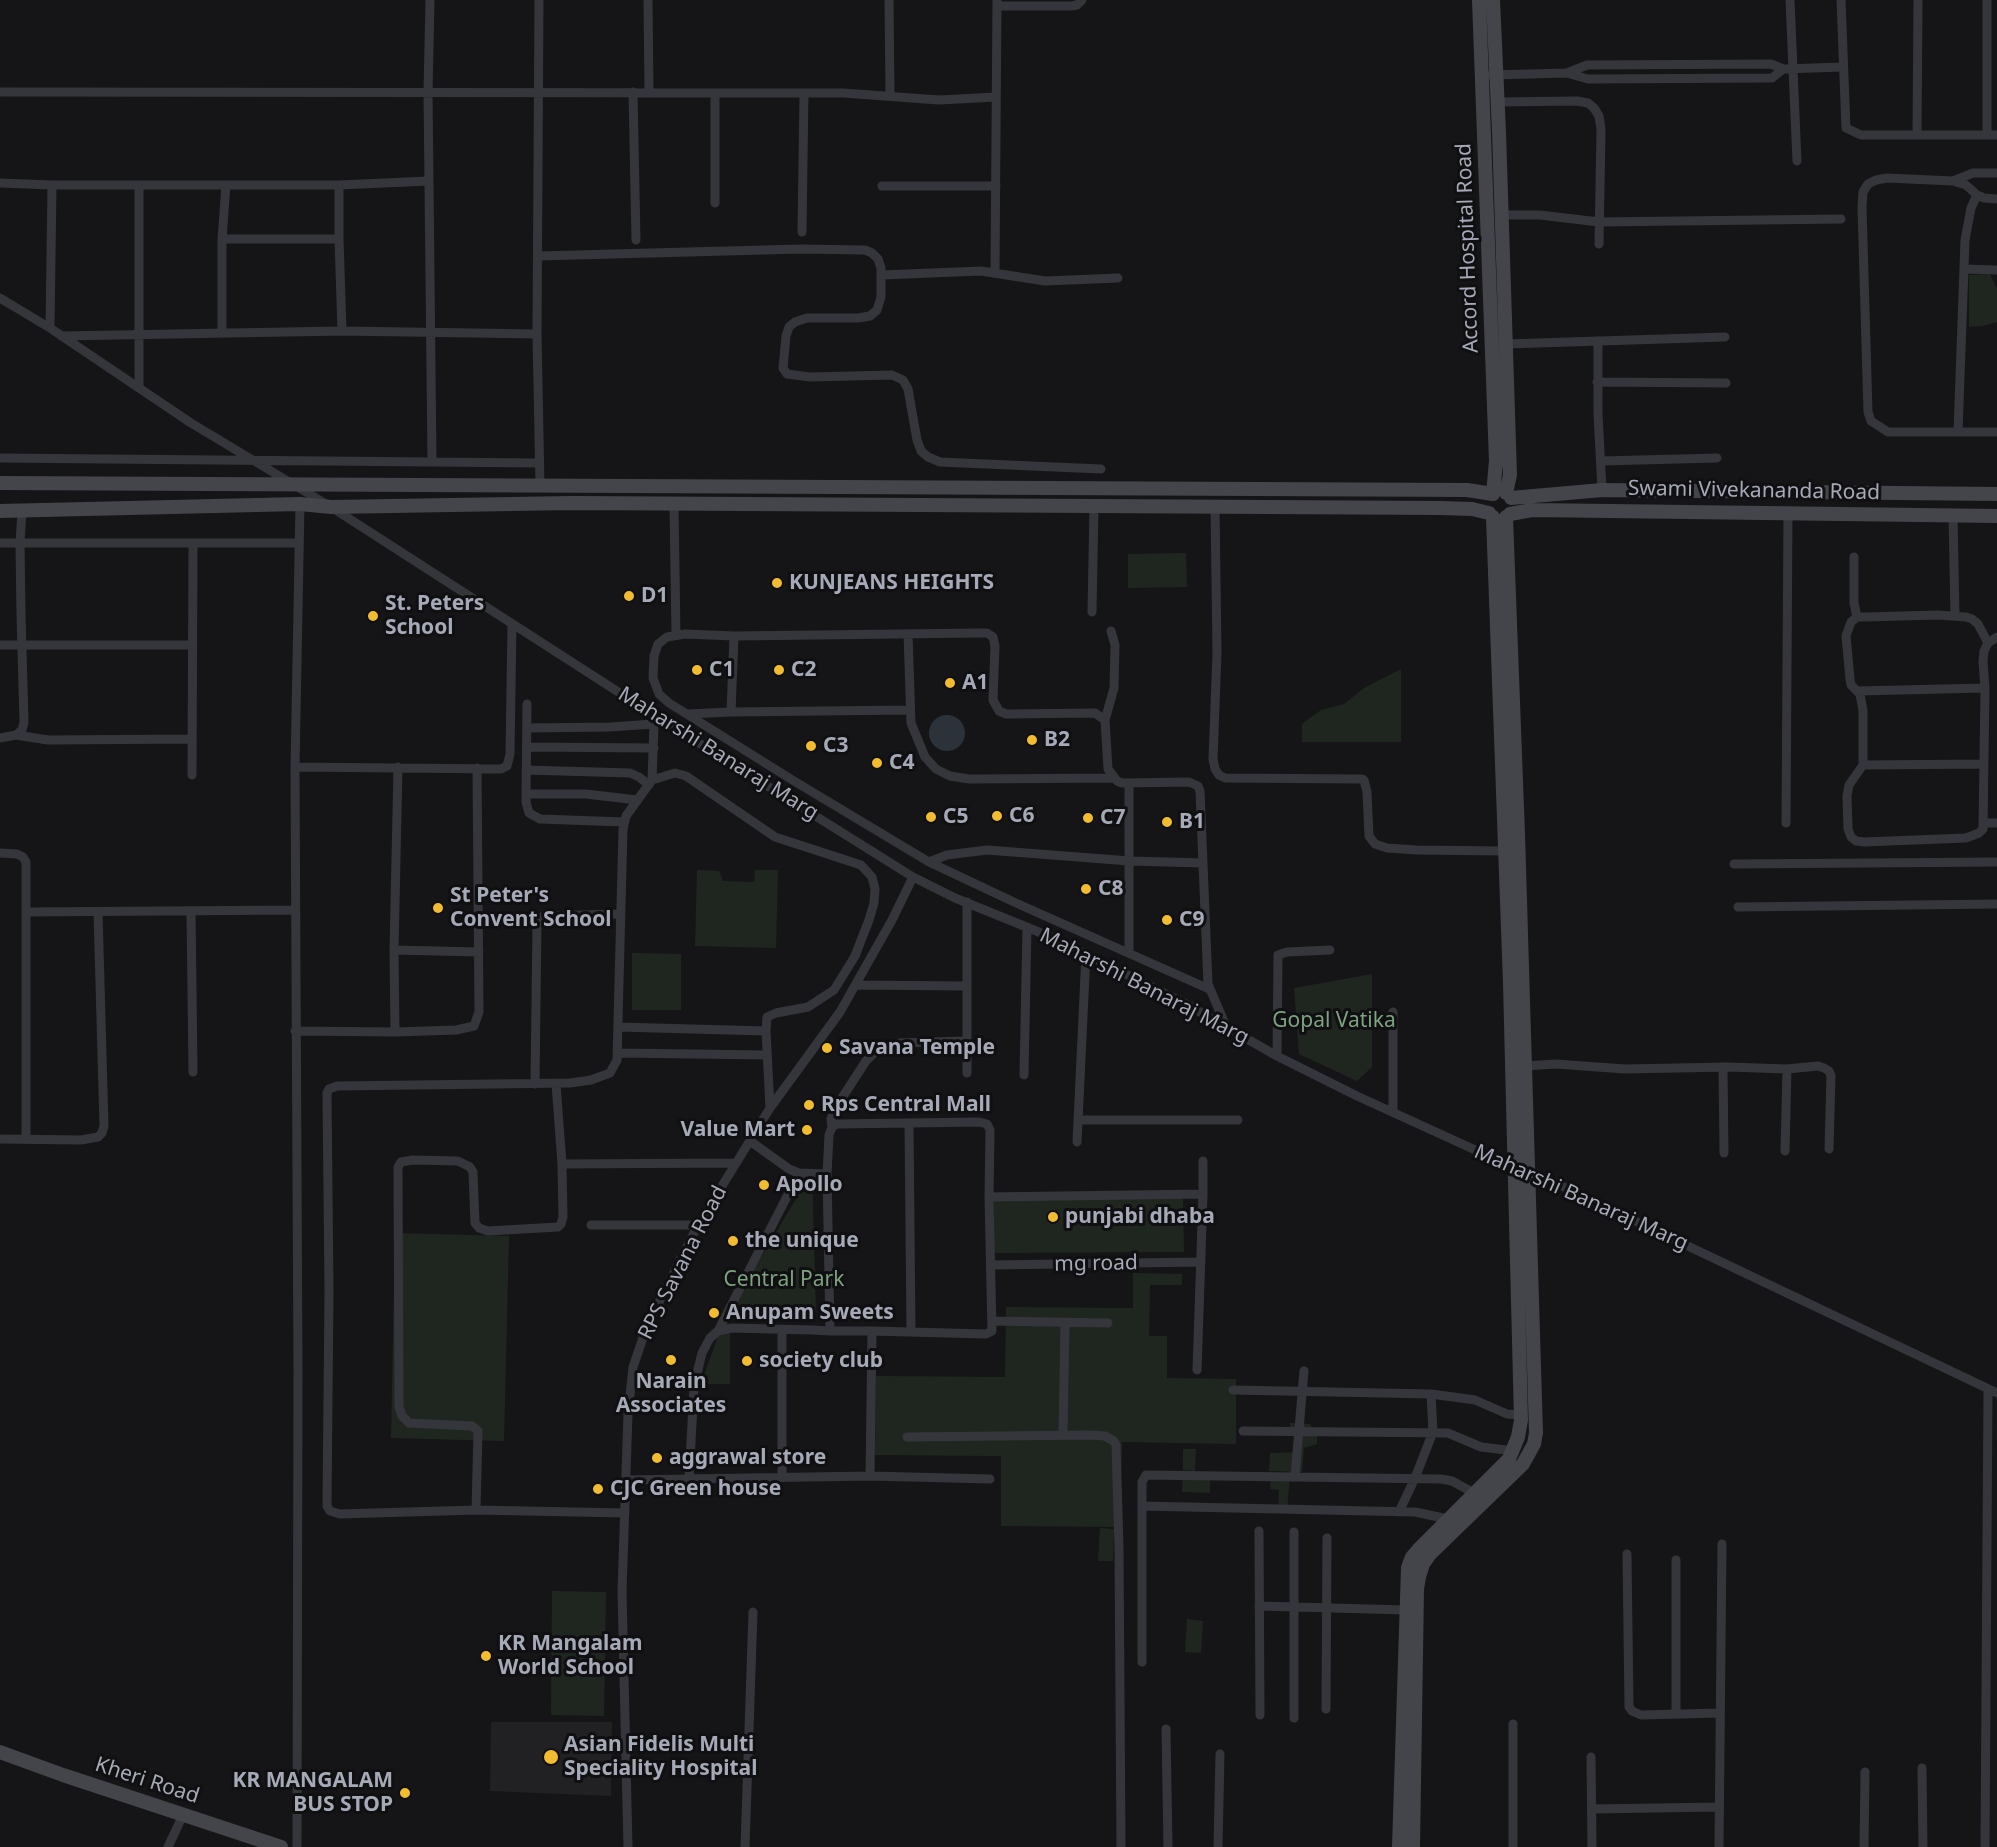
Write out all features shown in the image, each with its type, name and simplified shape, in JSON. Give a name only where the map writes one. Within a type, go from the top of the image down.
[{"type":"street","points":[[430,0],[428,92],[432,462]]},
{"type":"street","points":[[539,0],[537,334],[540,486]]},
{"type":"street","points":[[648,0],[650,92]]},
{"type":"street","points":[[889,0],[890,96]]},
{"type":"street","points":[[995,272],[997,3],[1071,6],[1077,5],[1082,0]]},
{"type":"street","name":"Accord Hospital Road","points":[[1479,0],[1496,461],[1503,495]]},
{"type":"street","points":[[1413,1847],[1419,1577],[1423,1564],[1430,1554],[1523,1464],[1530,1454],[1536,1433],[1525,1066],[1500,515],[1487,503],[1503,495],[1510,475],[1493,0]]},
{"type":"street","points":[[1790,0],[1788,69],[1797,161]]},
{"type":"street","points":[[1841,0],[1846,128],[1861,135],[1992,135],[1987,0]]},
{"type":"street","points":[[1917,0],[1917,135]]},
{"type":"street","points":[[1567,73],[1587,65],[1771,64],[1788,69],[1843,67]]},
{"type":"street","points":[[1482,75],[1567,73],[1588,80],[1772,78],[1788,69]]},
{"type":"street","points":[[0,92],[804,93],[939,100],[996,97]]},
{"type":"street","points":[[633,92],[636,240]]},
{"type":"street","points":[[714,93],[714,203]]},
{"type":"street","points":[[802,232],[804,93]]},
{"type":"street","points":[[1498,102],[1578,101],[1594,108],[1599,116],[1601,129],[1599,244]]},
{"type":"street","points":[[1953,181],[1972,173],[1997,173]]},
{"type":"street","points":[[1997,199],[1984,198],[1966,185],[1953,181],[1876,180],[1868,184],[1863,192],[1862,207],[1870,421],[1888,432],[1997,432]]},
{"type":"street","points":[[0,183],[139,185],[429,181]]},
{"type":"street","points":[[222,332],[222,239],[226,184]]},
{"type":"street","points":[[339,184],[342,331]]},
{"type":"street","points":[[50,328],[52,185]]},
{"type":"street","points":[[139,185],[139,388]]},
{"type":"street","points":[[882,186],[996,186]]},
{"type":"street","points":[[1958,432],[1964,269],[1968,223],[1977,195]]},
{"type":"street","points":[[1502,215],[1546,215],[1599,222],[1840,219]]},
{"type":"street","points":[[222,239],[339,239]]},
{"type":"street","points":[[538,256],[801,249],[865,250],[878,259],[882,275],[881,297],[877,310],[870,316],[858,318],[807,318],[795,322],[789,327],[783,356],[783,369],[787,374],[810,377],[892,375],[903,380],[908,389],[921,451],[940,462],[1101,469]]},
{"type":"street","points":[[1964,269],[1997,270]]},
{"type":"street","points":[[882,275],[995,272],[1045,281],[1118,278]]},
{"type":"street","name":"Maharshi Banaraj Marg","points":[[0,298],[50,328],[191,423],[331,507],[913,877],[1086,954],[1225,1024],[1277,1056],[1393,1112],[1484,1154],[1528,1170],[1993,1391]]},
{"type":"street","points":[[61,336],[342,331],[537,334]]},
{"type":"street","points":[[1506,344],[1725,336]]},
{"type":"street","points":[[1598,341],[1597,382],[1602,490]]},
{"type":"street","points":[[1597,382],[1726,383]]},
{"type":"street","points":[[0,458],[539,463]]},
{"type":"street","points":[[1602,461],[1717,458]]},
{"type":"street","points":[[0,483],[1476,490],[1503,495],[1602,490],[1997,494]]},
{"type":"street","points":[[1500,515],[1513,507],[1503,495]]},
{"type":"street","points":[[297,1847],[298,1373],[295,766],[300,504]]},
{"type":"street","name":"Swami Vivekananda Road","points":[[0,511],[300,504],[331,507],[572,504],[1215,506],[1472,509],[1500,515],[1532,510],[1997,516]]},
{"type":"street","points":[[674,505],[676,634]]},
{"type":"street","points":[[1092,612],[1094,506]]},
{"type":"street","points":[[1215,506],[1217,654],[1213,759],[1219,775],[1225,778],[1362,779],[1367,792],[1369,836],[1375,844],[1388,848],[1417,850],[1505,851]]},
{"type":"street","points":[[16,735],[22,730],[24,722],[20,543],[22,511]]},
{"type":"street","points":[[1786,823],[1788,513]]},
{"type":"street","points":[[1399,1847],[1407,1581],[1412,1557],[1509,1459],[1518,1437],[1521,1415],[1505,851],[1500,515]]},
{"type":"street","points":[[1953,515],[1955,616]]},
{"type":"street","points":[[0,543],[299,543]]},
{"type":"street","points":[[192,775],[193,543]]},
{"type":"street","points":[[1854,557],[1854,603],[1857,617]]},
{"type":"street","points":[[1988,643],[1978,624],[1972,619],[1955,616],[1857,617],[1851,622],[1846,636],[1850,679],[1851,685],[1861,699],[1863,711],[1863,765],[1849,784],[1847,796],[1848,830],[1856,841],[1966,838],[1983,829],[1985,688],[1983,662],[1984,651],[1988,643],[1997,637]]},
{"type":"street","points":[[295,766],[501,769],[507,766],[509,761],[512,624]]},
{"type":"street","points":[[1112,631],[1115,645],[1114,688],[1106,720],[1108,769],[1113,778]]},
{"type":"street","points":[[908,633],[911,723],[925,757],[936,769],[950,776],[969,779],[1113,778],[1122,783],[1189,782],[1198,786],[1209,989],[1225,1024]]},
{"type":"street","points":[[1106,720],[1102,716],[1088,712],[1005,714],[999,711],[993,700],[995,646],[993,637],[987,633],[734,636],[676,634],[667,636],[658,644],[654,656],[653,678],[663,698],[928,862],[1209,989]]},
{"type":"street","points":[[731,712],[734,636]]},
{"type":"street","points":[[0,645],[192,645]]},
{"type":"street","points":[[1857,691],[1985,688]]},
{"type":"street","points":[[527,704],[526,794],[529,813],[540,819],[624,822]]},
{"type":"street","points":[[688,714],[910,710]]},
{"type":"street","points":[[527,728],[618,727],[654,724],[651,782]]},
{"type":"street","points":[[0,738],[16,735],[48,740],[192,739]]},
{"type":"street","points":[[527,747],[654,748]]},
{"type":"street","points":[[1863,765],[1984,764]]},
{"type":"street","points":[[395,1032],[394,950],[398,767]]},
{"type":"street","points":[[295,1031],[395,1032],[456,1030],[474,1026],[478,1012],[479,952],[477,768]]},
{"type":"street","points":[[526,770],[630,773],[651,782]]},
{"type":"street","points":[[625,1513],[476,1510],[340,1514],[330,1511],[327,1506],[329,1291],[327,1093],[329,1089],[337,1086],[556,1084],[591,1080],[610,1073],[615,1066],[618,1053],[624,822],[651,782],[675,773],[686,776],[775,837],[861,865],[872,877],[875,889],[869,920],[855,956],[834,990],[808,1007],[770,1014],[767,1017],[770,1108]]},
{"type":"street","points":[[1129,783],[1130,954]]},
{"type":"street","points":[[526,794],[586,794],[637,800]]},
{"type":"street","points":[[1984,823],[1997,824]]},
{"type":"street","points":[[928,862],[947,855],[987,850],[1130,861],[1203,863]]},
{"type":"street","points":[[0,853],[17,854],[26,862],[26,1139]]},
{"type":"street","points":[[1734,864],[1997,862]]},
{"type":"street","name":"RPS Savana Road","points":[[628,1847],[622,1591],[628,1414],[633,1367],[647,1326],[698,1225],[770,1108],[828,1029],[856,985],[913,877]]},
{"type":"street","points":[[967,902],[967,1073]]},
{"type":"street","points":[[1738,907],[1997,904]]},
{"type":"street","points":[[26,912],[295,910]]},
{"type":"street","points":[[191,911],[193,1072]]},
{"type":"street","points":[[0,1139],[81,1140],[98,1137],[102,1133],[104,1126],[98,912]]},
{"type":"street","points":[[535,1084],[537,922],[541,917],[547,916],[620,914]]},
{"type":"street","points":[[1024,1075],[1028,927]]},
{"type":"street","points":[[394,950],[479,952]]},
{"type":"street","points":[[1277,1056],[1278,955],[1287,952],[1330,950]]},
{"type":"street","points":[[1077,1142],[1086,954]]},
{"type":"street","points":[[856,985],[967,986]]},
{"type":"street","points":[[1393,1012],[1393,1112]]},
{"type":"street","points":[[618,1027],[766,1031]]},
{"type":"street","points":[[830,1331],[827,1174],[831,1119],[838,1104],[866,1061],[879,1048],[899,1043],[967,1041]]},
{"type":"street","points":[[618,1053],[767,1054]]},
{"type":"street","points":[[1525,1066],[1556,1064],[1625,1069],[1723,1067],[1787,1069],[1818,1066],[1829,1071],[1831,1085],[1829,1149]]},
{"type":"street","points":[[1723,1067],[1724,1153]]},
{"type":"street","points":[[1785,1151],[1787,1069]]},
{"type":"street","points":[[476,1510],[478,1431],[472,1426],[408,1423],[399,1407],[398,1167],[401,1162],[413,1160],[458,1161],[471,1167],[475,1223],[478,1228],[488,1231],[558,1227],[563,1217],[556,1084]]},
{"type":"street","points":[[1078,1120],[1238,1120]]},
{"type":"street","points":[[718,1331],[732,1328],[986,1334],[992,1331],[990,1130],[987,1124],[972,1122],[837,1124],[832,1127]]},
{"type":"street","points":[[909,1123],[911,1332]]},
{"type":"street","points":[[750,1141],[789,1169],[799,1173],[827,1174]]},
{"type":"street","points":[[1197,1370],[1203,1161]]},
{"type":"street","points":[[562,1164],[735,1163]]},
{"type":"street","points":[[689,1479],[694,1386],[702,1353],[710,1338],[718,1331],[799,1173]]},
{"type":"street","points":[[989,1197],[1203,1194]]},
{"type":"street","points":[[591,1224],[698,1225]]},
{"type":"street","name":"mg road","points":[[991,1265],[1201,1262]]},
{"type":"street","points":[[993,1321],[1108,1323]]},
{"type":"street","points":[[1063,1436],[1065,1323]]},
{"type":"street","points":[[782,1330],[782,1477]]},
{"type":"street","points":[[870,1476],[872,1331]]},
{"type":"street","points":[[1295,1476],[1304,1371]]},
{"type":"street","points":[[1233,1390],[1431,1394],[1475,1400],[1502,1413],[1521,1415]]},
{"type":"street","points":[[1985,1847],[1993,1391]]},
{"type":"street","points":[[1399,1512],[1415,1478],[1432,1432],[1431,1394]]},
{"type":"street","points":[[1243,1431],[1448,1433],[1481,1447],[1514,1451]]},
{"type":"street","points":[[907,1437],[1106,1436],[1116,1445],[1121,1847]]},
{"type":"street","points":[[1142,1662],[1142,1482],[1146,1475],[1415,1478],[1452,1481],[1474,1493]]},
{"type":"street","points":[[626,1480],[870,1476],[990,1479]]},
{"type":"street","points":[[1142,1506],[1414,1512],[1448,1519]]},
{"type":"street","points":[[1259,1531],[1260,1715]]},
{"type":"street","points":[[1294,1532],[1294,1718]]},
{"type":"street","points":[[1326,1709],[1327,1538]]},
{"type":"street","points":[[1709,1847],[1719,1847],[1722,1544]]},
{"type":"street","points":[[1627,1554],[1629,1707],[1636,1714],[1720,1713]]},
{"type":"street","points":[[1676,1560],[1676,1714]]},
{"type":"street","points":[[1259,1606],[1406,1610]]},
{"type":"street","points":[[745,1847],[753,1612]]},
{"type":"street","points":[[1513,1724],[1513,1847]]},
{"type":"street","points":[[1166,1729],[1168,1847]]},
{"type":"street","name":"Kheri Road","points":[[0,1752],[281,1847]]},
{"type":"street","points":[[1218,1847],[1220,1754]]},
{"type":"street","points":[[1591,1757],[1592,1847]]},
{"type":"street","points":[[1922,1768],[1923,1847]]},
{"type":"street","points":[[1864,1847],[1865,1772]]},
{"type":"street","points":[[1986,1775],[1997,1775]]},
{"type":"street","points":[[1592,1809],[1719,1807]]},
{"type":"street","points":[[1985,1808],[1997,1808]]},
{"type":"street","points":[[168,1847],[183,1815]]},
{"type":"shaded area","points":[[947,715],[960,720],[965,733],[960,746],[947,751],[934,746],[929,733],[934,720]]},
{"type":"shaded area","name":"Asian Fidelis Multi Speciality Hospital","points":[[491,1722],[612,1722],[611,1796],[490,1791]]},
{"type":"green space","points":[[1990,274],[1997,289],[1997,322],[1969,327],[1969,275]]},
{"type":"green space","points":[[1186,553],[1187,587],[1128,588],[1128,554]]},
{"type":"green space","points":[[1401,669],[1401,742],[1302,742],[1302,724],[1321,710],[1344,704],[1364,688]]},
{"type":"green space","points":[[697,870],[719,871],[723,881],[754,882],[755,870],[778,870],[776,948],[695,946]]},
{"type":"green space","points":[[632,953],[681,954],[681,1010],[632,1010]]},
{"type":"green space","name":"Gopal Vatika","points":[[1372,974],[1372,1067],[1357,1081],[1299,1054],[1294,988]]},
{"type":"green space","name":"Central Park","points":[[812,1172],[816,1312],[727,1315]]},
{"type":"green space","points":[[1183,1197],[1184,1252],[994,1253],[994,1198]]},
{"type":"green space","points":[[395,1233],[509,1236],[504,1441],[391,1438]]},
{"type":"green space","points":[[1133,1273],[1182,1274],[1182,1285],[1150,1285],[1149,1336],[1167,1336],[1167,1378],[1236,1379],[1236,1444],[1122,1442],[1120,1527],[1001,1526],[1001,1456],[875,1455],[876,1376],[1005,1377],[1006,1307],[1133,1308]]},
{"type":"green space","points":[[719,1333],[730,1333],[730,1384],[701,1384]]},
{"type":"green space","points":[[1290,1423],[1310,1424],[1317,1435],[1317,1444],[1304,1448],[1302,1472],[1269,1471],[1270,1453],[1300,1452],[1304,1431],[1290,1430]]},
{"type":"green space","points":[[1183,1449],[1196,1449],[1195,1471],[1183,1470]]},
{"type":"green space","points":[[1183,1473],[1210,1473],[1210,1493],[1182,1492]]},
{"type":"green space","points":[[1271,1474],[1290,1475],[1287,1511],[1278,1510],[1279,1490],[1270,1489]]},
{"type":"green space","points":[[1100,1528],[1114,1529],[1113,1561],[1098,1561]]},
{"type":"green space","points":[[552,1591],[606,1592],[604,1716],[551,1715]]},
{"type":"green space","points":[[1187,1619],[1203,1621],[1201,1653],[1185,1652]]},
{"type":"place","name":"KUNJEANS HEIGHTS","points":[[777,583]]},
{"type":"place","name":"D1","points":[[629,596]]},
{"type":"place","name":"St. Peters School","points":[[373,616]]},
{"type":"place","name":"C1","points":[[697,670]]},
{"type":"place","name":"C2","points":[[779,670]]},
{"type":"place","name":"A1","points":[[950,683]]},
{"type":"place","name":"B2","points":[[1032,740]]},
{"type":"place","name":"C3","points":[[811,746]]},
{"type":"place","name":"C4","points":[[877,763]]},
{"type":"place","name":"C6","points":[[997,816]]},
{"type":"place","name":"C5","points":[[931,817]]},
{"type":"place","name":"C7","points":[[1088,818]]},
{"type":"place","name":"B1","points":[[1167,822]]},
{"type":"place","name":"C8","points":[[1086,889]]},
{"type":"place","name":"St Peter's Convent School","points":[[438,908]]},
{"type":"place","name":"C9","points":[[1167,920]]},
{"type":"place","name":"Savana Temple","points":[[827,1048]]},
{"type":"place","name":"Rps Central Mall","points":[[809,1105]]},
{"type":"place","name":"Value Mart","points":[[807,1130]]},
{"type":"place","name":"Apollo","points":[[764,1185]]},
{"type":"place","name":"punjabi dhaba","points":[[1053,1217]]},
{"type":"place","name":"the unique","points":[[733,1241]]},
{"type":"place","name":"Anupam Sweets","points":[[714,1313]]},
{"type":"place","name":"Narain Associates","points":[[671,1360]]},
{"type":"place","name":"society club","points":[[747,1361]]},
{"type":"place","name":"aggrawal store","points":[[657,1458]]},
{"type":"place","name":"CJC Green house","points":[[598,1489]]},
{"type":"place","name":"KR Mangalam World School","points":[[486,1656]]},
{"type":"place","name":"Asian Fidelis Multi Speciality Hospital","points":[[551,1757]]},
{"type":"place","name":"KR MANGALAM BUS STOP","points":[[405,1793]]}]
